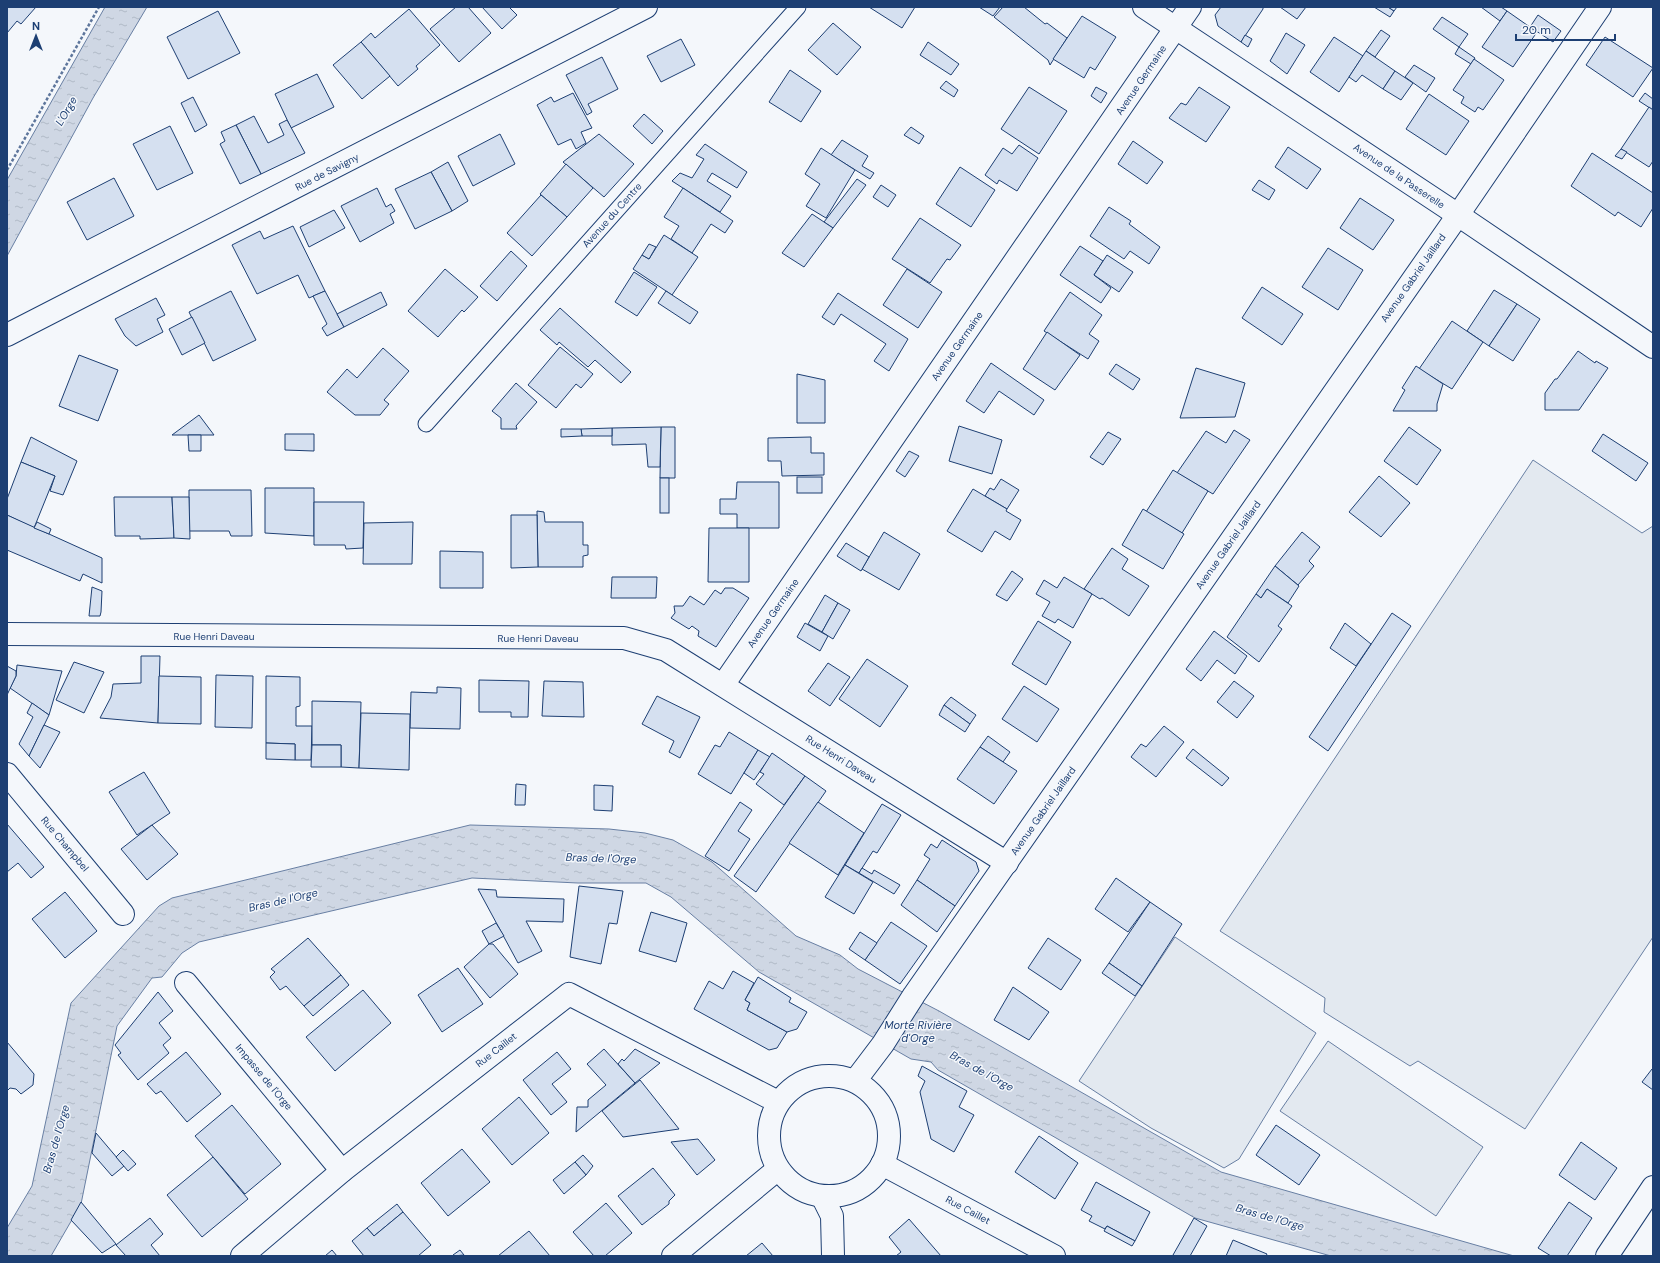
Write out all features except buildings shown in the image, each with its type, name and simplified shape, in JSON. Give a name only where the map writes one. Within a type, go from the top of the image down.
[{"type":"street","name":"Rue de Savigny","points":[[7,335],[646,7]]},
{"type":"street","name":"Avenue de la Passerelle","points":[[1144,7],[1653,346]]},
{"type":"street","name":"Avenue Germaine","points":[[723,685],[1190,7]]},
{"type":"street","name":"Avenue Gabriel Jaillard","points":[[856,1081],[883,1044],[914,995],[1458,215],[1600,7]]},
{"type":"street","name":"Rue Henri Daveau","points":[[7,634],[624,638],[666,650],[1007,863]]},
{"type":"street","name":"Rue Champbel","points":[[7,774],[123,914]]},
{"type":"street","name":"Impasse de l'Orge","points":[[186,983],[342,1170]]},
{"type":"street","name":"Rue Caillet","points":[[242,1256],[342,1170],[569,994],[778,1102]]},
{"type":"street","points":[[822,1076],[839,1076],[856,1081],[872,1092],[883,1108],[889,1126],[889,1146],[882,1164],[872,1179],[857,1190],[840,1195],[822,1196],[805,1191],[790,1182],[778,1169],[771,1153],[768,1136],[771,1118],[778,1102],[790,1089],[805,1080],[822,1076]]},
{"type":"street","name":"Rue Caillet","points":[[882,1164],[1054,1256]]},
{"type":"street","points":[[673,1256],[778,1169]]},
{"type":"street","points":[[1607,1256],[1653,1187]]},
{"type":"street","points":[[822,1196],[832,1216],[833,1256]]},
{"type":"lane","name":"Avenue du Centre","points":[[426,424],[798,7]]},
{"type":"path","points":[[7,170],[99,7]]},
{"type":"shaded area","points":[[1533,460],[1642,533],[1653,526],[1653,937],[1525,1129],[1418,1061],[1410,1066],[1324,1012],[1325,998],[1220,931]]},
{"type":"shaded area","points":[[1175,937],[1316,1033],[1239,1159],[1224,1168],[1151,1128],[1079,1081]]},
{"type":"shaded area","points":[[1328,1041],[1483,1147],[1436,1216],[1280,1111]]},
{"type":"water","name":"L'Orge","points":[[105,7],[147,7],[93,98],[7,256],[7,180]]},
{"type":"water","name":"Morte Rivière d'Orge","points":[[470,825],[609,829],[645,833],[673,840],[712,862],[796,936],[840,955],[858,969],[939,1011],[1221,1172],[1514,1256],[1331,1256],[1195,1218],[938,1070],[931,1062],[911,1059],[759,972],[671,897],[646,883],[578,883],[472,878],[199,942],[182,953],[162,977],[152,978],[117,1026],[81,1204],[51,1256],[7,1256],[7,1228],[32,1186],[71,1003],[159,906],[172,898]]},
{"type":"water label","name":"Bras de l'Orge","points":[[601,858]]},
{"type":"water label","name":"Bras de l'Orge","points":[[283,900]]},
{"type":"water label","name":"Bras de l'Orge","points":[[982,1071]]},
{"type":"water label","name":"Bras de l'Orge","points":[[56,1139]]},
{"type":"water label","name":"Bras de l'Orge","points":[[1270,1217]]}]
